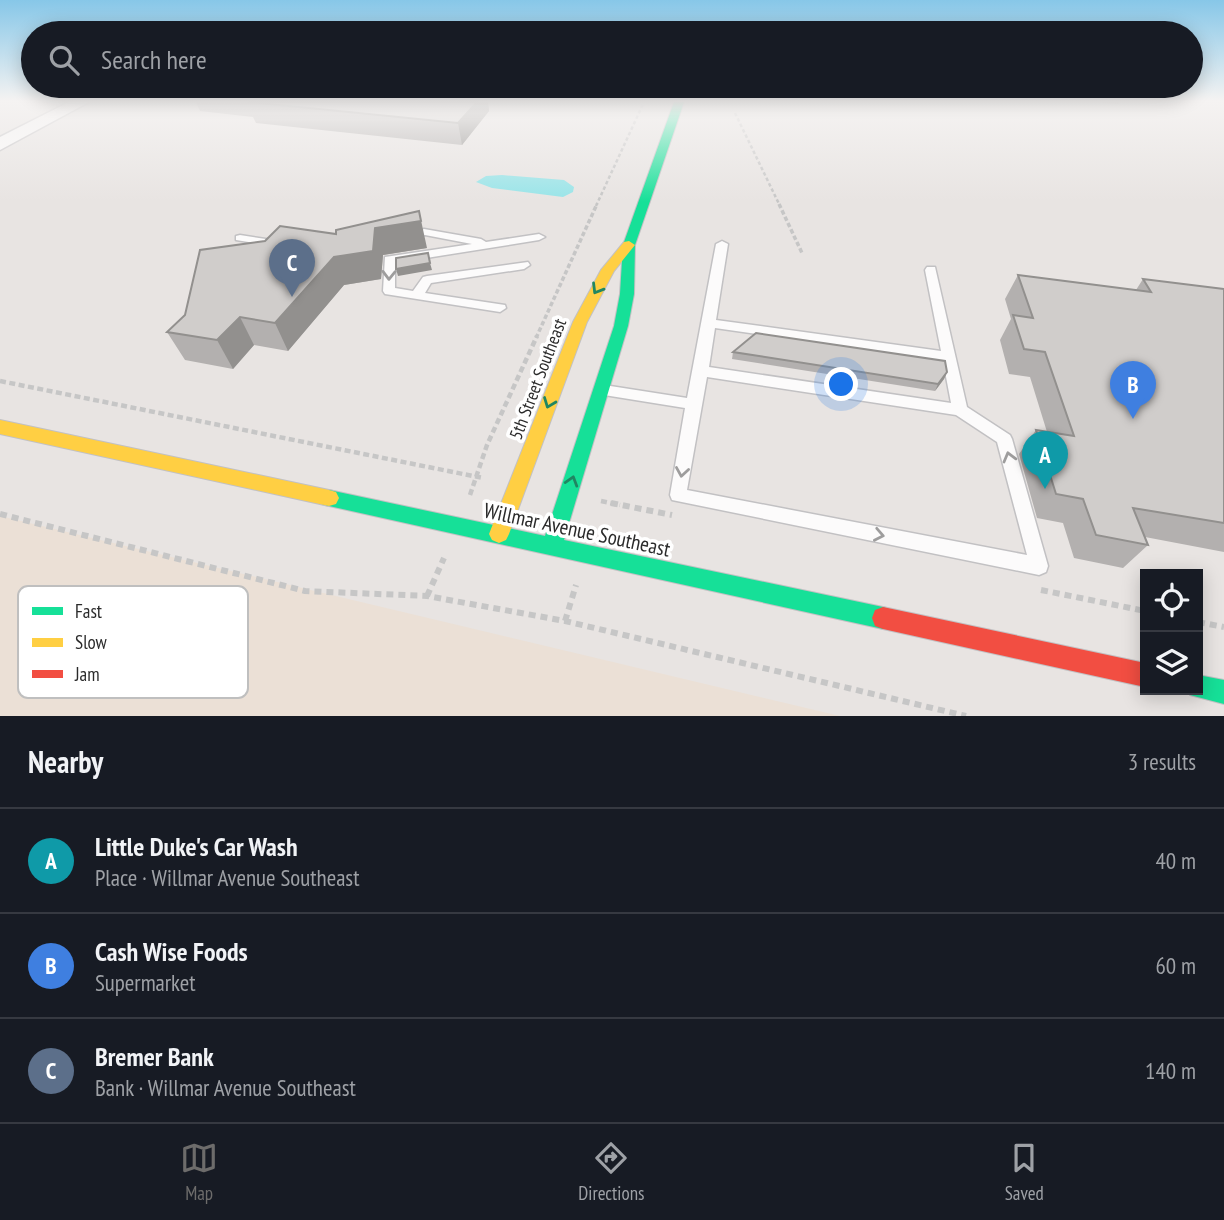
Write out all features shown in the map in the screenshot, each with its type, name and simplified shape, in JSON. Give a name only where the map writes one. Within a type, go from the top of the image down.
[{"type":"street","points":[[0,144],[17,135]]},
{"type":"street","name":"5th Street Southeast","points":[[552,546],[621,326],[628,294],[629,245],[668,135]]},
{"type":"street","name":"5th Street Southeast","points":[[499,534],[580,322],[608,270],[629,245]]},
{"type":"street","name":"Willmar Avenue Southeast","points":[[0,427],[1140,674]]},
{"type":"street","points":[[1203,688],[1224,692]]},
{"type":"lane","points":[[390,242],[424,232],[493,244]]},
{"type":"lane","points":[[499,308],[389,291],[389,260],[539,237]]},
{"type":"lane","points":[[240,238],[290,245]]},
{"type":"lane","points":[[701,371],[960,410],[1004,439],[1039,566],[678,495],[722,243]]},
{"type":"lane","points":[[417,295],[427,280],[524,265]]},
{"type":"lane","points":[[931,270],[960,410]]},
{"type":"lane","points":[[710,323],[949,357]]},
{"type":"lane","points":[[601,389],[692,404]]},
{"type":"path","points":[[746,135],[802,253]]},
{"type":"path","points":[[0,381],[518,484]]},
{"type":"path","points":[[568,494],[603,501]]},
{"type":"path","points":[[0,514],[305,591],[427,596],[565,621],[966,716]]},
{"type":"path","points":[[1203,623],[1224,627]]},
{"type":"shaded area","points":[[0,516],[840,716],[0,716]]},
{"type":"water","points":[[486,176],[564,180],[574,187],[573,192],[563,197],[492,188],[476,182]]},
{"type":"building","points":[[419,211],[421,221],[375,228],[373,251],[334,257],[275,323],[240,317],[217,340],[167,332],[185,315],[200,250],[265,241],[280,226],[336,234],[336,230]]},
{"type":"building","points":[[428,253],[430,263],[396,269],[396,258]]},
{"type":"building","points":[[1018,275],[1151,292],[1143,279],[1224,289],[1224,523],[1133,508],[1148,545],[1096,535],[1083,499],[1056,494],[1036,430],[1074,436],[1045,352],[1024,349],[1013,315],[1033,318]]},
{"type":"building","points":[[756,333],[945,361],[947,372],[938,384],[733,352]]},
{"type":"traffic: fast","points":[[552,546],[621,326],[627,294],[629,245],[667,135]]},
{"type":"traffic: fast","points":[[329,498],[883,618]]},
{"type":"traffic: fast","points":[[1203,688],[1224,692]]},
{"type":"traffic: slow","points":[[499,534],[580,322],[608,270],[629,245]]},
{"type":"traffic: slow","points":[[0,427],[329,498]]},
{"type":"traffic: jam","points":[[883,618],[1140,674]]},
{"type":"place","name":"Bremer Bank","points":[[292,297]]},
{"type":"place","name":"Cash Wise Foods","points":[[1133,419]]},
{"type":"place","name":"Little Duke's Car Wash","points":[[1045,489]]}]
